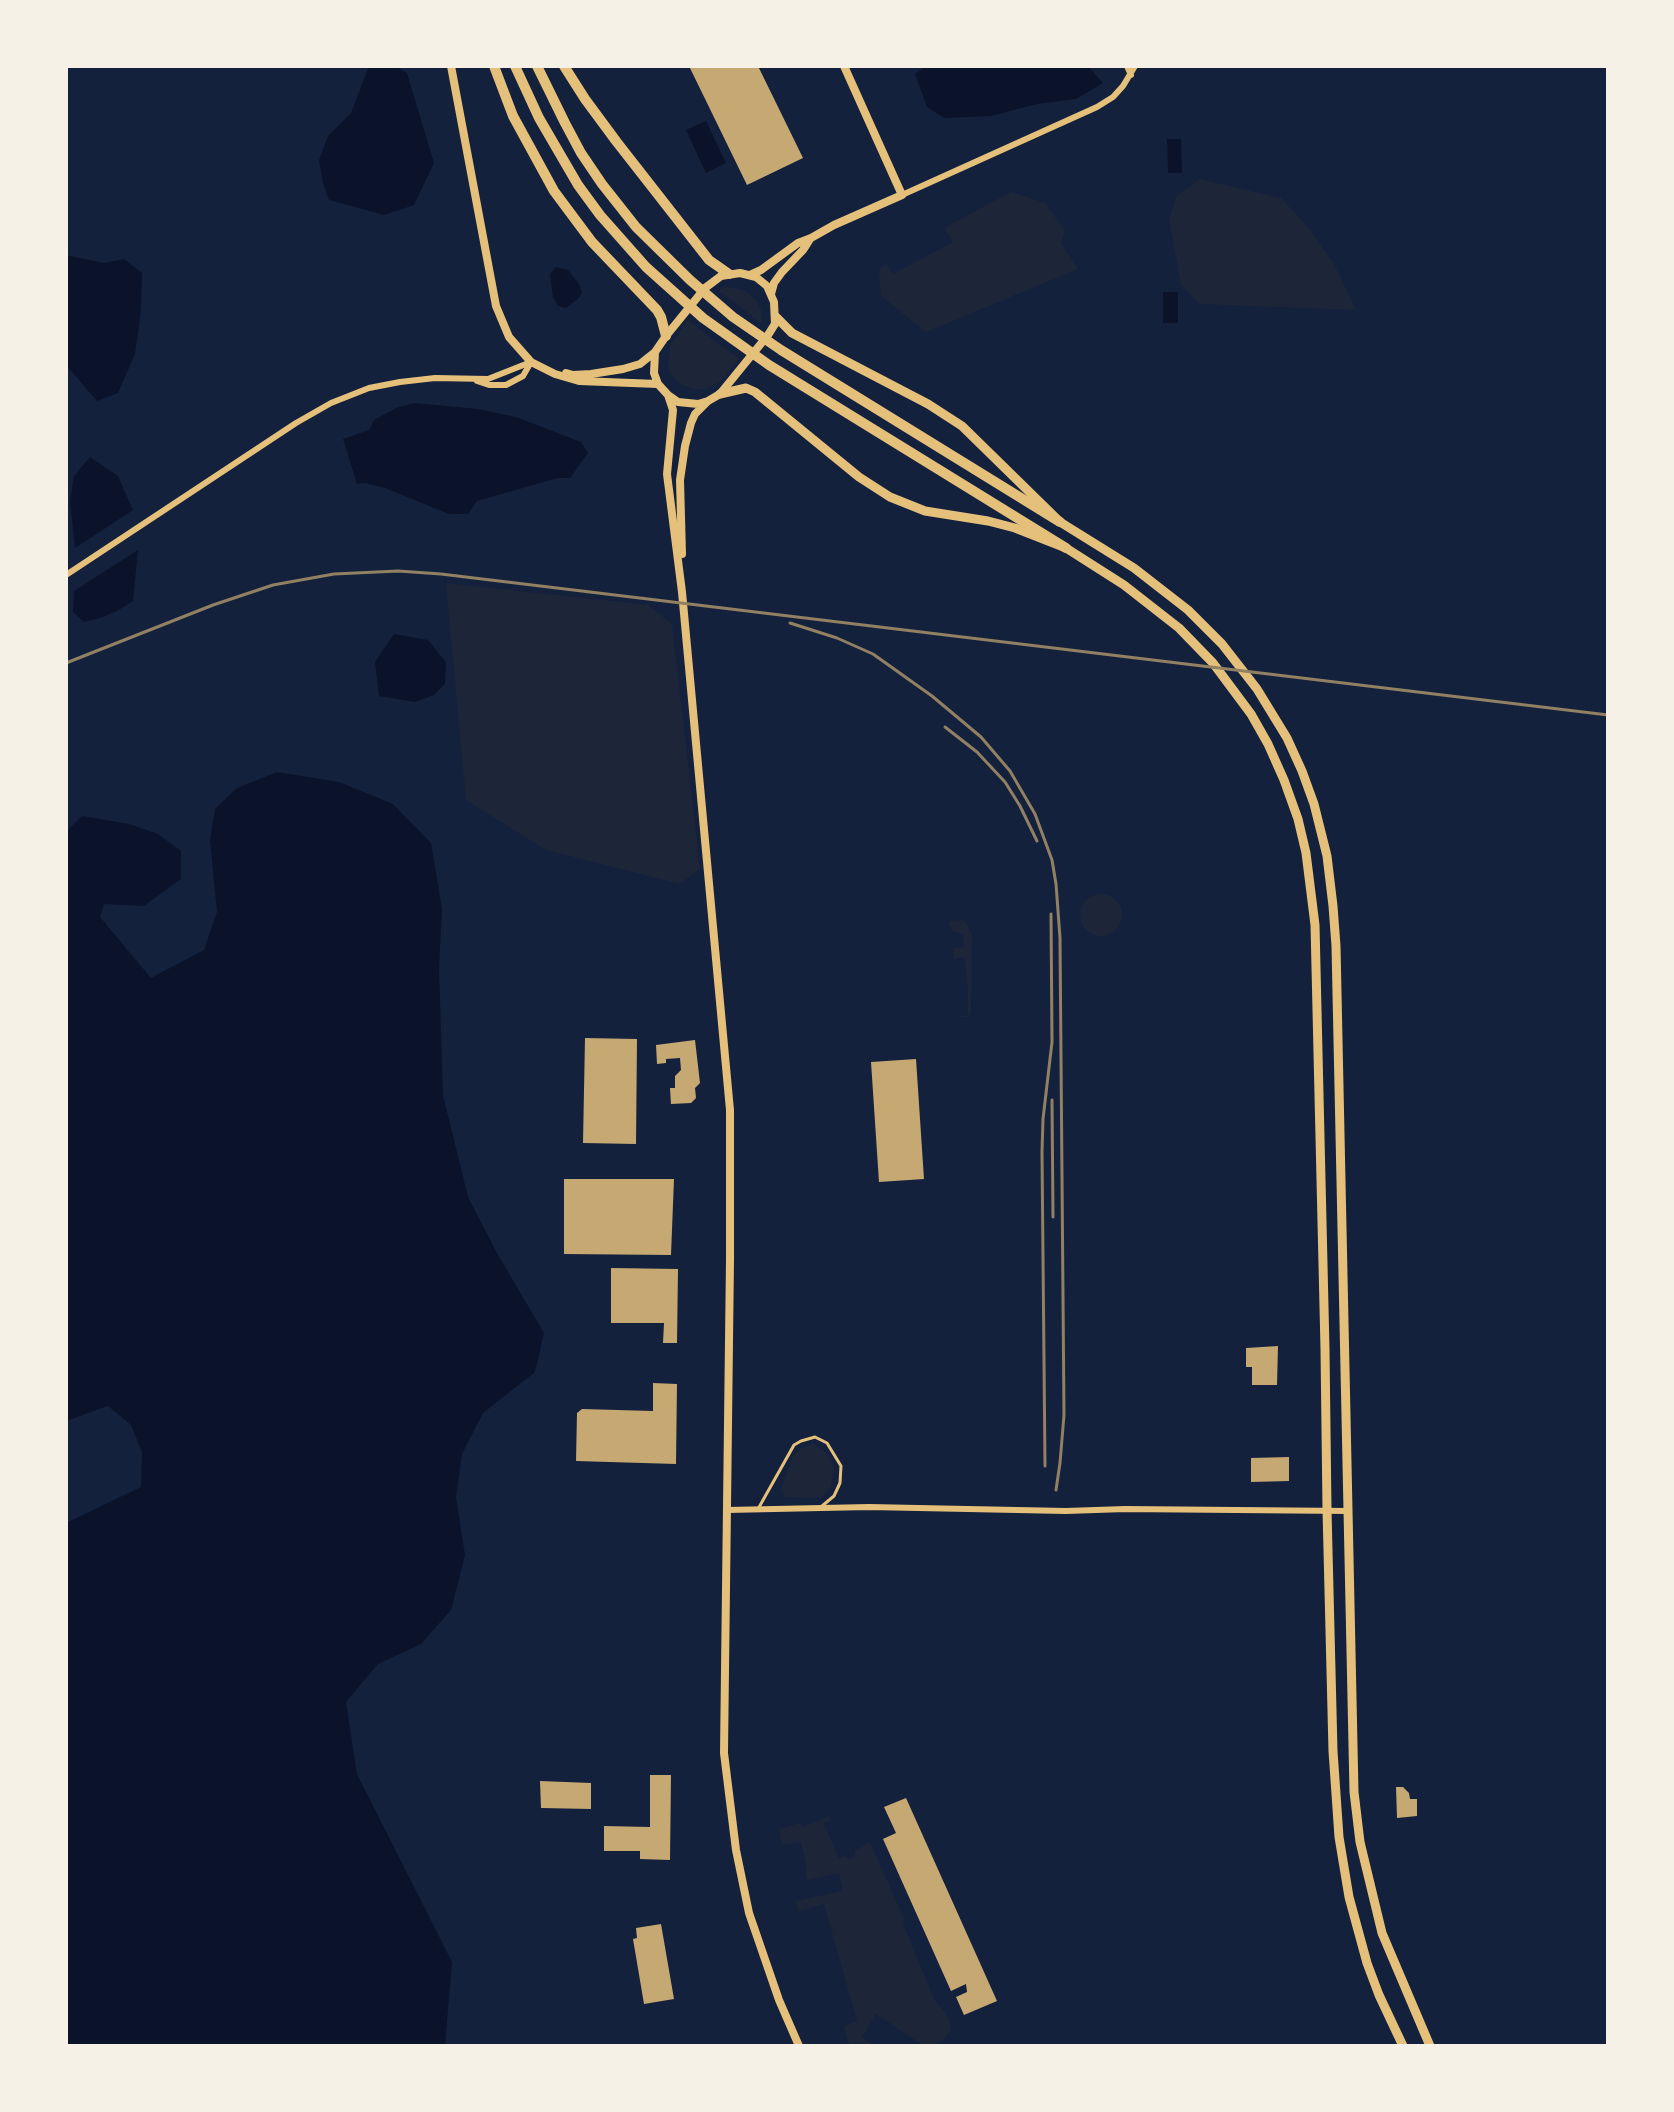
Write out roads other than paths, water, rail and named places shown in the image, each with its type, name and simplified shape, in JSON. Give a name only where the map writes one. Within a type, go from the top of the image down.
[{"type":"highway","points":[[494,66],[513,116],[554,191],[592,242],[657,310],[666,336]]},
{"type":"highway","points":[[515,66],[539,118],[578,184],[624,244],[678,296],[721,332],[769,365],[1066,548]]},
{"type":"highway","points":[[537,66],[581,153],[602,184],[636,227],[690,280],[734,317],[781,350],[1060,522]]},
{"type":"highway","points":[[564,66],[585,99],[709,260],[729,274]]},
{"type":"main road","points":[[776,317],[792,333],[928,404],[962,426],[1060,522],[1161,588],[1200,621],[1257,688],[1287,738],[1309,789],[1323,838],[1332,888],[1336,946],[1354,1792],[1360,1842],[1382,1933],[1430,2046]]},
{"type":"main road","points":[[720,394],[746,388],[755,392],[859,477],[898,501],[925,510],[1002,524],[1066,548],[1140,596],[1179,628],[1231,685],[1259,728],[1284,780],[1303,837],[1312,890],[1317,964],[1333,1751],[1339,1838],[1349,1897],[1367,1963],[1403,2046]]},
{"type":"street","points":[[451,66],[496,306],[509,337],[531,362],[555,374],[579,381],[658,384]]},
{"type":"street","points":[[844,66],[902,195]]},
{"type":"street","points":[[1127,66],[1131,75]]},
{"type":"street","points":[[750,275],[761,270],[798,243],[834,225],[1097,106],[1113,97],[1131,75],[1135,66]]},
{"type":"street","points":[[771,294],[778,277],[811,238]]},
{"type":"street","points":[[66,574],[296,423],[331,403],[369,388],[400,382],[435,378],[488,379],[531,362],[573,375],[623,369],[640,364],[655,352],[705,288],[721,276],[750,275],[761,280],[771,294],[776,317],[775,324],[720,394],[708,401],[695,414],[691,423],[680,480],[682,592]]},
{"type":"street","points":[[655,352],[654,373],[658,384],[668,395],[678,402],[687,404],[708,401]]},
{"type":"street","points":[[474,380],[489,385],[507,385],[523,376],[531,362]]},
{"type":"street","points":[[668,395],[673,410],[667,474],[682,592],[730,1110],[724,1753],[731,1820],[744,1891],[752,1922],[779,2000],[799,2046]]},
{"type":"street","points":[[727,1510],[869,1507],[1058,1511],[1125,1509],[1348,1511]]},
{"type":"lane","points":[[758,1509],[794,1445],[801,1440],[815,1437],[827,1443],[841,1466],[840,1483],[834,1496],[819,1509]]},
{"type":"railway","points":[[66,663],[213,605],[273,585],[334,574],[398,571],[441,574],[1608,715]]},
{"type":"railway","points":[[790,623],[837,638],[873,654],[932,696],[981,737],[1010,771],[1035,814],[1052,860],[1060,938],[1064,1415],[1056,1490]]},
{"type":"railway","points":[[945,727],[977,752],[1005,782],[1037,841]]},
{"type":"railway","points":[[1045,1466],[1042,1152],[1043,1119],[1052,1042],[1051,914]]},
{"type":"railway","points":[[1052,1100],[1053,1217]]}]
